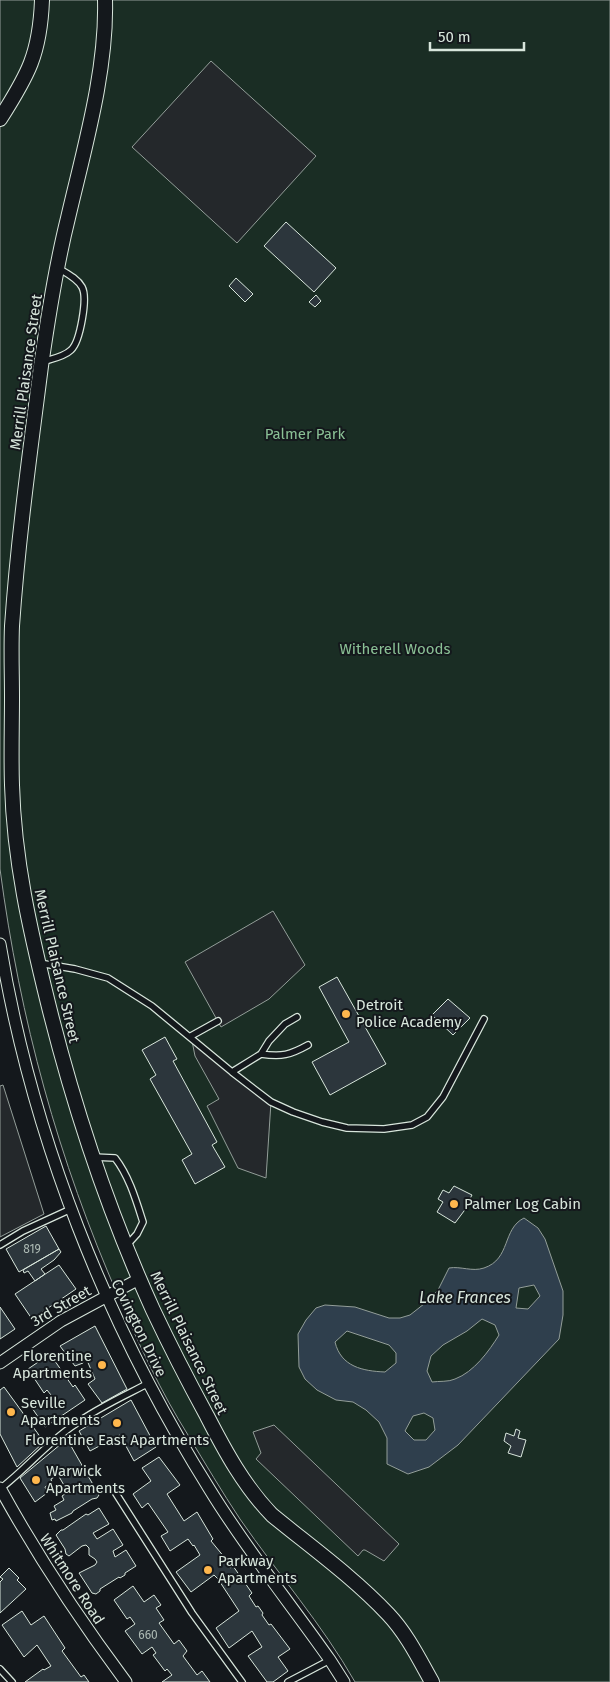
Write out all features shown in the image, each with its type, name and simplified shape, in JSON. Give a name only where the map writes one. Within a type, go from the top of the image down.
[{"type":"street","points":[[0,120],[19,90],[33,59],[39,36],[42,0]]},
{"type":"street","name":"Merrill Plaisance Street","points":[[105,0],[104,39],[92,115],[58,268],[42,362],[12,628],[12,786],[16,838],[28,922],[63,1063],[92,1157],[139,1279],[173,1353],[226,1452],[245,1481],[272,1515],[360,1586],[389,1615],[418,1656],[431,1682]]},
{"type":"street","name":"Covington Drive","points":[[0,944],[10,998],[28,1073],[54,1161],[106,1297],[149,1384],[211,1492],[344,1682]]},
{"type":"street","name":"3rd Street","points":[[0,1363],[53,1326],[139,1279]]},
{"type":"street","name":"Whitmore Road","points":[[0,1488],[63,1594],[126,1682]]},
{"type":"lane","points":[[42,362],[68,352],[73,348],[78,340],[85,300],[80,284],[58,268]]},
{"type":"lane","points":[[38,962],[108,978],[152,1006],[271,1102],[322,1122],[348,1128],[384,1129],[412,1125],[427,1117],[443,1097],[484,1019]]},
{"type":"lane","points":[[232,1072],[261,1054],[269,1040],[284,1024],[297,1018]]},
{"type":"lane","points":[[191,1036],[218,1021]]},
{"type":"lane","points":[[261,1054],[282,1056],[292,1054],[308,1045]]},
{"type":"lane","points":[[92,1157],[115,1158],[123,1168],[136,1201],[143,1222],[137,1234],[126,1246]]},
{"type":"lane","points":[[0,1245],[23,1231],[71,1208]]},
{"type":"lane","points":[[0,1488],[74,1424],[149,1384]]},
{"type":"lane","points":[[115,1492],[192,1613],[242,1682]]},
{"type":"lane","points":[[288,1682],[330,1660]]},
{"type":"lane","points":[[0,1669],[12,1682]]},
{"type":"green space","name":"Palmer Park","points":[[0,0],[610,0],[610,1682],[355,1682],[314,1619],[240,1519],[178,1419],[151,1368],[127,1316],[77,1194],[44,1088],[30,1034],[8,925],[0,869]]},
{"type":"shaded area","points":[[211,61],[316,156],[237,243],[132,147]]},
{"type":"shaded area","points":[[273,911],[305,965],[269,999],[221,1027],[185,962]]},
{"type":"shaded area","points":[[191,1036],[271,1102],[266,1178],[238,1168],[207,1106],[219,1099],[195,1056]]},
{"type":"shaded area","points":[[3,1085],[44,1214],[0,1237],[0,1086]]},
{"type":"shaded area","points":[[274,1425],[399,1544],[384,1561],[365,1550],[358,1556],[256,1459],[261,1453],[253,1432]]},
{"type":"water","name":"Lake Frances","points":[[524,1218],[538,1228],[545,1239],[563,1291],[563,1315],[559,1339],[458,1445],[429,1467],[408,1474],[387,1464],[387,1438],[379,1422],[366,1410],[353,1402],[336,1400],[317,1390],[305,1379],[299,1367],[298,1334],[316,1308],[325,1305],[355,1307],[389,1318],[400,1318],[410,1315],[438,1290],[449,1268],[480,1269],[493,1264],[499,1258],[512,1229]],"holes":[[[534,1285],[540,1296],[528,1309],[516,1308],[519,1288]],[[482,1319],[495,1325],[499,1335],[486,1354],[462,1376],[453,1380],[432,1382],[427,1371],[431,1356],[443,1345],[467,1331]],[[347,1331],[389,1345],[396,1353],[396,1363],[385,1372],[361,1369],[342,1357],[335,1342]],[[424,1413],[433,1418],[435,1430],[426,1440],[414,1440],[405,1431],[413,1416]]]},
{"type":"building","points":[[286,222],[336,268],[314,292],[264,246]]},
{"type":"building","points":[[236,278],[253,294],[245,302],[229,286]]},
{"type":"building","points":[[316,295],[321,301],[315,307],[309,302]]},
{"type":"building","name":"Detroit Police Academy","points":[[337,977],[386,1064],[330,1095],[312,1062],[349,1042],[319,987]]},
{"type":"building","points":[[448,999],[470,1018],[453,1035],[432,1015]]},
{"type":"building","points":[[165,1037],[177,1059],[173,1061],[217,1142],[212,1145],[225,1167],[195,1184],[182,1160],[192,1154],[150,1079],[156,1075],[142,1050]]},
{"type":"building","name":"Palmer Log Cabin","points":[[454,1186],[472,1195],[467,1207],[455,1223],[437,1212],[443,1202],[438,1199],[443,1190],[449,1193]]},
{"type":"building","points":[[46,1226],[59,1249],[19,1272],[6,1249]]},
{"type":"building","points":[[59,1249],[61,1252],[54,1260],[41,1269],[45,1274],[35,1281],[28,1271],[24,1273],[23,1270]]},
{"type":"building","points":[[59,1265],[76,1289],[32,1319],[15,1294]]},
{"type":"building","points":[[0,1307],[15,1329],[0,1339]]},
{"type":"building","name":"Florentine Apartments","points":[[95,1326],[127,1389],[102,1403],[88,1384],[95,1379],[86,1358],[82,1360],[83,1363],[75,1366],[60,1346]]},
{"type":"building","points":[[50,1354],[73,1387],[75,1385],[85,1400],[45,1427],[32,1408],[51,1395],[47,1390],[44,1393],[28,1369]]},
{"type":"building","name":"Seville Apartments","points":[[4,1387],[44,1442],[17,1467],[0,1434],[0,1390]]},
{"type":"building","name":"Florentine East Apartments","points":[[131,1400],[156,1447],[134,1461],[120,1435],[90,1451],[79,1431]]},
{"type":"building","points":[[516,1429],[520,1431],[518,1438],[526,1440],[521,1457],[508,1453],[511,1446],[504,1441],[506,1433],[514,1436]]},
{"type":"building","name":"Warwick Apartments","points":[[67,1439],[99,1495],[97,1498],[92,1499],[72,1513],[56,1521],[55,1519],[52,1520],[50,1513],[56,1510],[54,1506],[64,1500],[62,1496],[68,1492],[58,1475],[51,1479],[52,1483],[45,1487],[47,1493],[35,1502],[20,1478]]},
{"type":"building","name":"Parkway Apartments","points":[[159,1457],[180,1485],[167,1494],[184,1521],[197,1512],[213,1539],[211,1541],[225,1558],[223,1559],[230,1568],[233,1566],[252,1593],[249,1596],[256,1607],[258,1606],[269,1625],[271,1624],[290,1649],[278,1657],[288,1671],[273,1682],[267,1682],[248,1656],[262,1647],[252,1631],[229,1648],[216,1628],[239,1611],[218,1579],[214,1575],[191,1592],[176,1572],[200,1555],[194,1545],[188,1539],[170,1551],[161,1536],[168,1532],[148,1503],[142,1508],[133,1494],[151,1481],[142,1468]]},
{"type":"building","points":[[99,1508],[109,1524],[93,1533],[97,1539],[113,1529],[123,1545],[113,1551],[115,1557],[126,1550],[136,1566],[125,1573],[125,1575],[100,1589],[96,1594],[92,1593],[79,1573],[95,1565],[97,1562],[89,1555],[89,1548],[86,1545],[82,1546],[69,1556],[56,1535],[86,1514],[88,1515]]},
{"type":"building","points":[[9,1568],[26,1589],[0,1613],[0,1582],[3,1579],[0,1577]]},
{"type":"building","points":[[133,1586],[144,1602],[154,1595],[161,1605],[156,1608],[164,1620],[159,1623],[174,1644],[179,1640],[187,1651],[183,1656],[197,1675],[202,1671],[210,1682],[162,1682],[172,1675],[167,1669],[165,1671],[153,1655],[156,1653],[152,1647],[142,1654],[125,1631],[135,1624],[130,1617],[127,1619],[114,1600]]},
{"type":"building","points":[[22,1611],[31,1625],[44,1616],[65,1648],[62,1651],[81,1677],[84,1675],[89,1682],[25,1682],[43,1669],[51,1666],[37,1645],[24,1657],[2,1625]]},
{"type":"place","name":"Detroit Police Academy","points":[[346,1014]]},
{"type":"place","name":"Palmer Log Cabin","points":[[454,1204]]},
{"type":"place","name":"Florentine Apartments","points":[[102,1365]]},
{"type":"place","name":"Seville Apartments","points":[[11,1412]]},
{"type":"place","name":"Florentine East Apartments","points":[[117,1423]]},
{"type":"place","name":"Warwick Apartments","points":[[36,1480]]},
{"type":"place","name":"Parkway Apartments","points":[[208,1570]]},
{"type":"park label","name":"Witherell Woods","points":[[395,649]]}]
